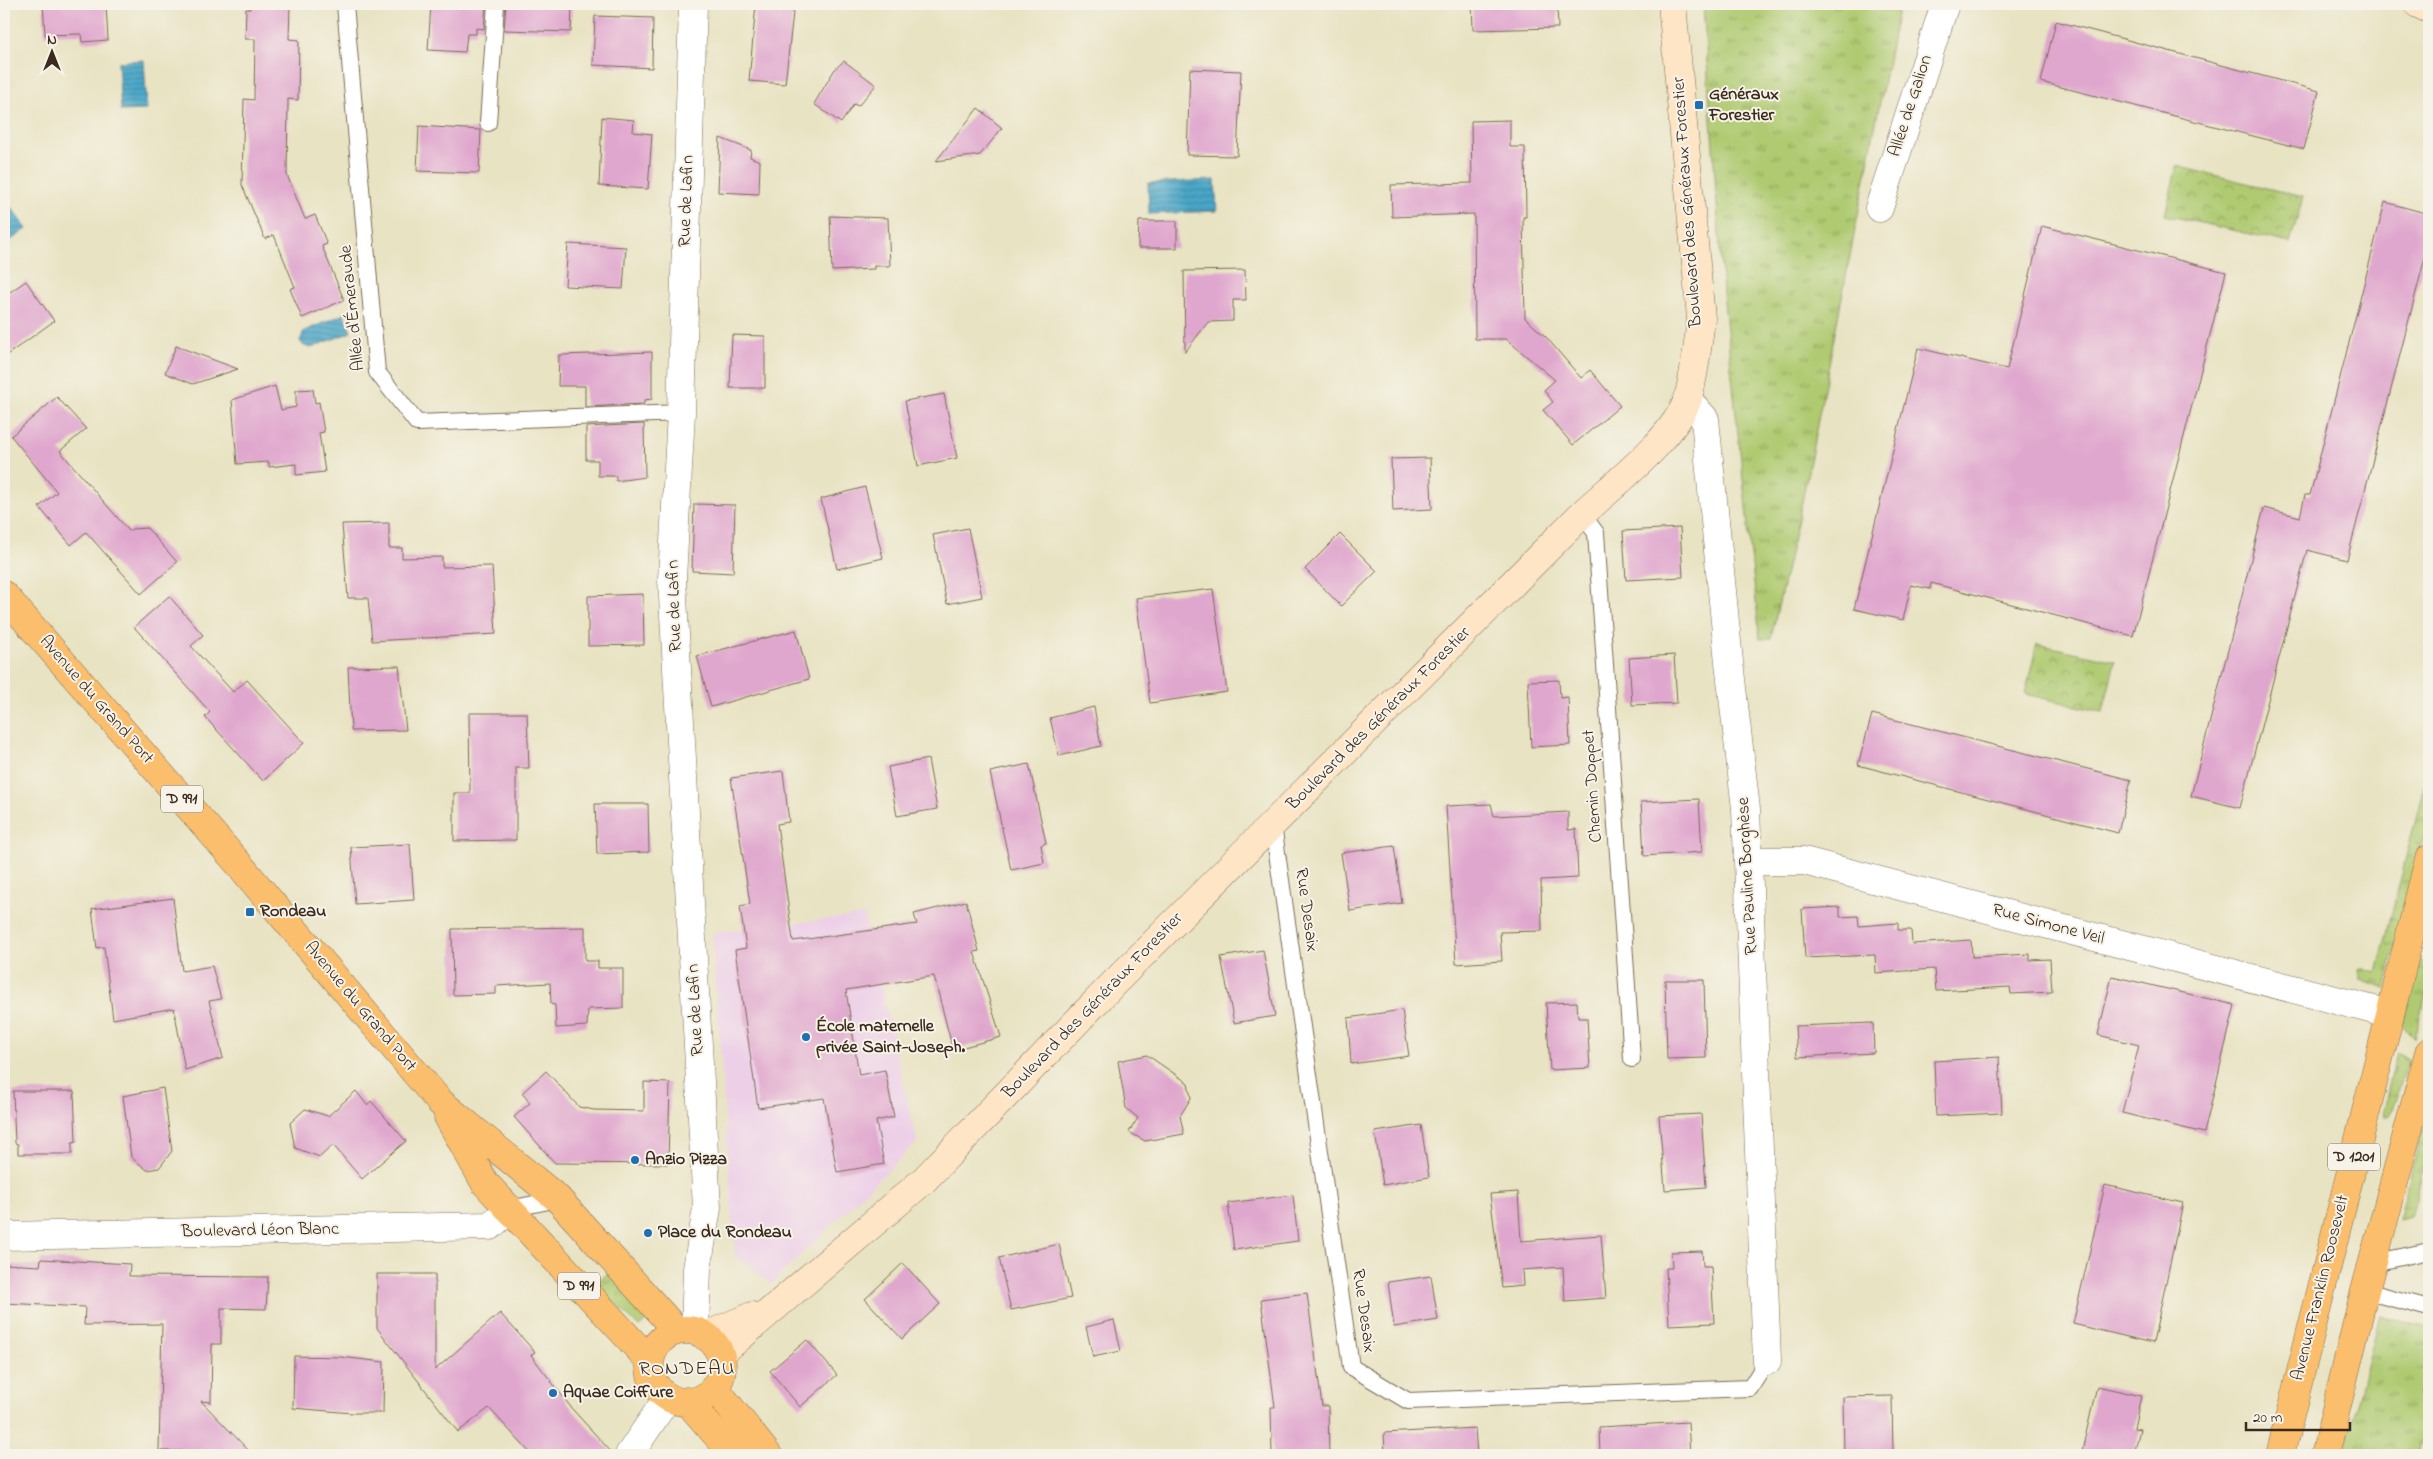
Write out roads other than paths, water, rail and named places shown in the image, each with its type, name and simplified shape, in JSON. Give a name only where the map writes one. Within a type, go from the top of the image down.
[{"type":"main road","name":"Avenue du Grand Port","points":[[4,595],[237,862],[440,1102],[558,1200]]},
{"type":"main road","name":"Avenue Franklin Roosevelt","points":[[2280,1455],[2429,858]]},
{"type":"main road","name":"D 1201","points":[[2325,1455],[2365,1291],[2427,1067]]},
{"type":"main road","name":"Avenue du Grand Port","points":[[440,1102],[486,1183],[510,1209]]},
{"type":"main road","name":"D 991","points":[[558,1200],[699,1338]]},
{"type":"main road","name":"D 991","points":[[510,1209],[650,1361]]},
{"type":"main road","points":[[677,1399],[707,1395],[720,1377],[722,1365],[699,1338],[659,1342],[653,1351],[650,1361],[654,1382],[677,1399],[734,1455]]},
{"type":"main road","points":[[714,1387],[768,1455]]},
{"type":"street","name":"Rue de Lafin","points":[[693,4],[681,413],[672,579],[707,1208],[697,1268],[699,1338]]},
{"type":"street","name":"Boulevard des Généraux Forestier","points":[[699,1338],[774,1307],[923,1181],[1116,982],[1582,514],[1649,452],[1674,422],[1687,399],[1696,359],[1701,318],[1672,4]]},
{"type":"street","name":"Allée de Galion","points":[[1879,208],[1945,4]]},
{"type":"street","points":[[2418,4],[2429,9]]},
{"type":"street","name":"Rue Pauline Borghèse","points":[[1687,399],[1705,419],[1729,662],[1746,809],[1768,1361]]},
{"type":"street","name":"Rue Simone Veil","points":[[1748,861],[1804,861],[2389,1014]]},
{"type":"street","name":"Boulevard Léon Blanc","points":[[4,1236],[490,1226],[510,1209]]},
{"type":"street","points":[[629,1455],[677,1399]]},
{"type":"lane","name":"Allée d'Émeraude","points":[[345,4],[378,372],[417,423],[681,413]]},
{"type":"lane","points":[[488,123],[496,4]]},
{"type":"lane","name":"Chemin Doppet","points":[[1582,514],[1596,534],[1632,1059]]},
{"type":"lane","name":"Rue Desaix","points":[[1273,825],[1351,1367],[1408,1401],[1750,1388],[1768,1361]]},
{"type":"lane","points":[[510,1209],[558,1200]]},
{"type":"lane","points":[[2373,1263],[2429,1251]]},
{"type":"lane","points":[[2365,1291],[2429,1308]]},
{"type":"water","points":[[144,60],[147,110],[121,111],[118,62]]},
{"type":"water","points":[[1215,180],[1217,211],[1149,214],[1148,183]]},
{"type":"water","points":[[12,208],[27,229],[4,245],[4,214]]},
{"type":"water","points":[[344,314],[351,332],[311,348],[304,346],[300,341],[304,331]]},
{"type":"place","name":"Généraux Forestier","points":[[1699,105]]},
{"type":"place","name":"Rondeau","points":[[250,912]]},
{"type":"place","name":"École maternelle privée Saint-Joseph.","points":[[806,1037]]},
{"type":"place","name":"Anzio Pizza","points":[[635,1160]]},
{"type":"place","name":"Place du Rondeau","points":[[648,1233]]},
{"type":"place","name":"Aquae Coiffure","points":[[553,1393]]},
{"type":"district","name":"RONDEAU","points":[[687,1369]]}]
